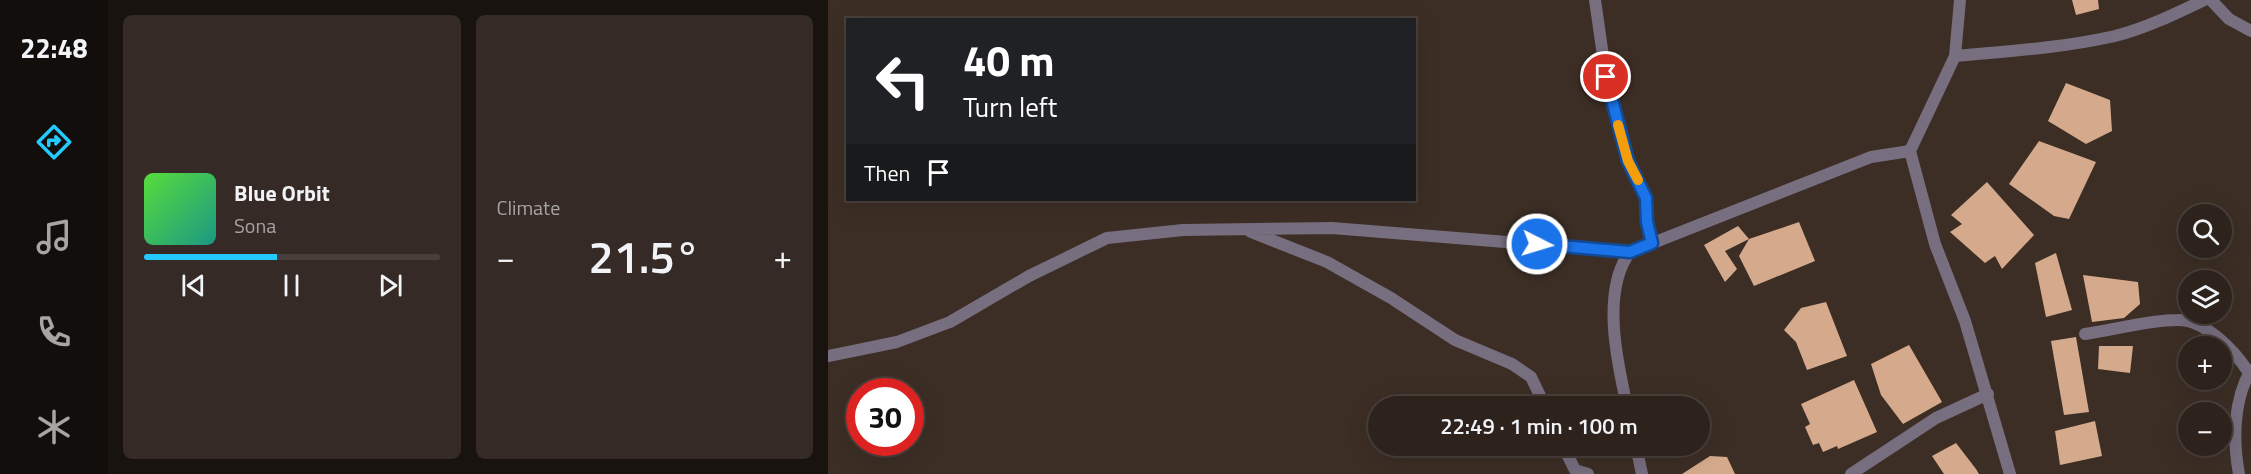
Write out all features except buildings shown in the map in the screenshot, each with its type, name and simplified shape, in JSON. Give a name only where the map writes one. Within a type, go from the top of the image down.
[{"type":"street","points":[[1595,0],[1606,77],[1628,161],[1646,198],[1647,222],[1652,243]]},
{"type":"street","points":[[1960,0],[1955,56],[1910,151],[1935,244],[1965,321],[2010,474]]},
{"type":"street","points":[[1955,56],[2052,47],[2116,35],[2160,21],[2204,0]]},
{"type":"street","points":[[2211,0],[2229,19],[2251,31]]},
{"type":"street","points":[[828,356],[897,342],[950,322],[1029,276],[1107,238],[1183,230],[1342,228],[1630,252],[1871,157],[1910,151]]},
{"type":"street","points":[[1247,230],[1327,262],[1391,298],[1455,340],[1512,364],[1531,377],[1540,396]]},
{"type":"street","points":[[1625,396],[1616,355],[1612,295],[1622,263],[1630,252]]},
{"type":"street","points":[[2085,334],[2178,320],[2197,324],[2219,340],[2250,372],[2240,405],[2234,444],[2239,474]]},
{"type":"street","points":[[1851,474],[1936,418],[1988,393]]},
{"type":"street","points":[[1568,456],[1575,470],[1588,474]]},
{"type":"street","points":[[1638,456],[1642,474]]},
{"type":"slow traffic","points":[[1618,125],[1628,161],[1638,180]]},
{"type":"route","points":[[1537,244],[1630,252],[1652,243],[1647,222],[1646,198],[1628,161],[1606,77]]}]
